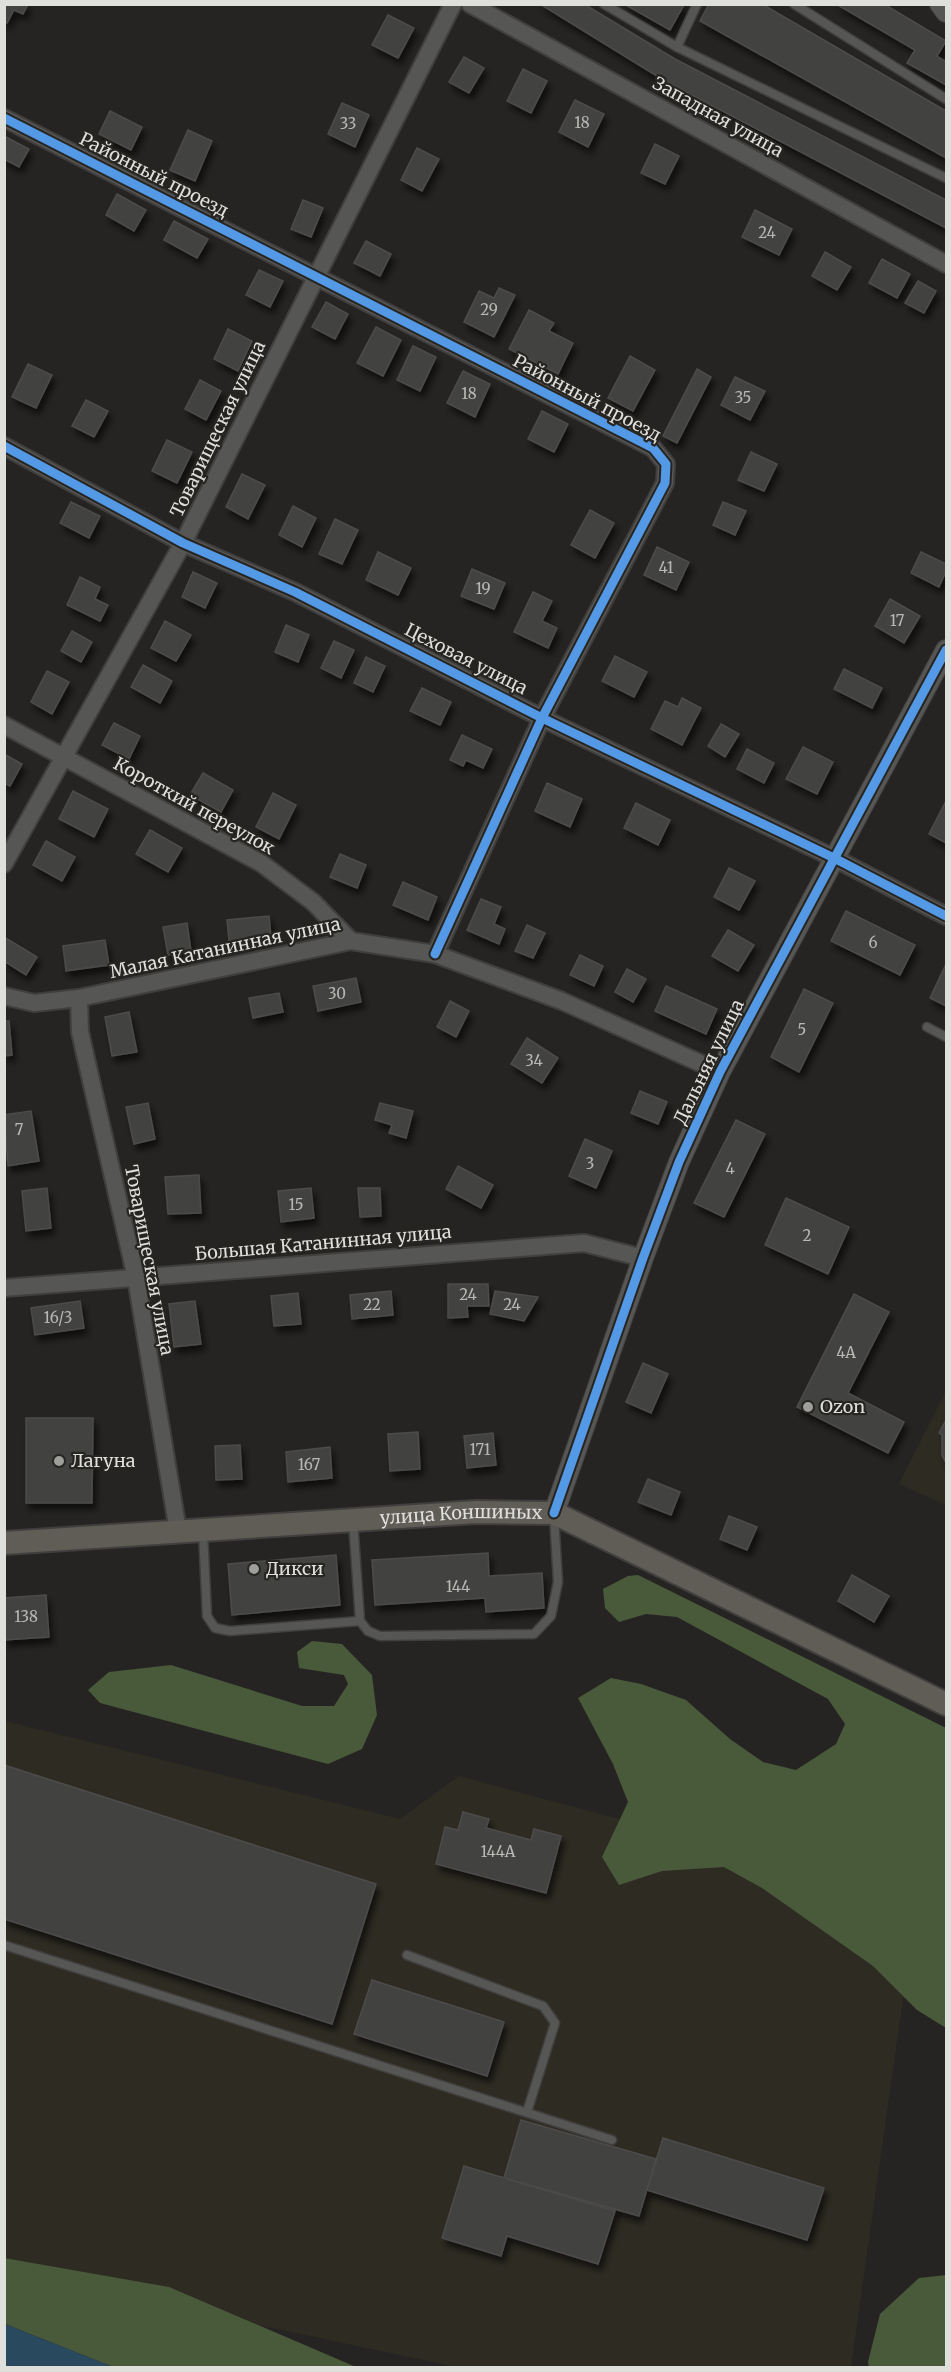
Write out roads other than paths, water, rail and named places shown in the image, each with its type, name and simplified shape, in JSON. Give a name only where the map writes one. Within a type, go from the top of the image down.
[{"type":"main road","name":"улица Коншиных","points":[[4,1544],[476,1512],[554,1513],[946,1704]]},
{"type":"street","name":"Товарищеская улица","points":[[4,864],[66,757],[183,543],[453,4]]},
{"type":"street","name":"Западная улица","points":[[470,4],[946,264]]},
{"type":"street","points":[[940,4],[946,12]]},
{"type":"street","name":"Районный проезд","points":[[4,118],[653,448],[666,464],[665,483],[543,718],[435,954]]},
{"type":"street","name":"Цеховая улица","points":[[4,446],[183,543],[295,592],[543,718],[834,858],[946,916]]},
{"type":"street","name":"Дальняя улица","points":[[554,1513],[679,1162],[720,1072],[946,650]]},
{"type":"street","name":"Короткий переулок","points":[[4,725],[261,863],[313,903],[351,941]]},
{"type":"street","name":"Малая Катанинная улица","points":[[4,996],[34,1003],[79,998],[351,941],[435,954],[562,1001],[720,1072]]},
{"type":"street","name":"Товарищеская улица","points":[[79,998],[80,1032],[136,1278],[178,1532]]},
{"type":"street","name":"Большая Катанинная улица","points":[[4,1288],[584,1243],[643,1258]]},
{"type":"lane","points":[[604,4],[677,47],[946,178]]},
{"type":"lane","points":[[677,47],[697,4]]},
{"type":"lane","points":[[794,4],[946,99]]},
{"type":"lane","points":[[927,1028],[946,1037]]},
{"type":"lane","points":[[353,1520],[360,1621],[368,1631],[380,1636],[534,1634],[551,1616],[558,1582],[554,1513]]},
{"type":"lane","points":[[203,1530],[207,1616],[214,1628],[230,1631],[360,1621]]},
{"type":"lane","points":[[4,1945],[612,2140]]},
{"type":"lane","points":[[407,1955],[543,2006],[555,2023],[527,2112]]},
{"type":"water","points":[[5,2324],[113,2367],[5,2367]]},
{"type":"place","name":"Ozon","points":[[808,1407]]},
{"type":"place","name":"Лагуна","points":[[59,1461]]},
{"type":"place","name":"Дикси","points":[[254,1569]]}]
